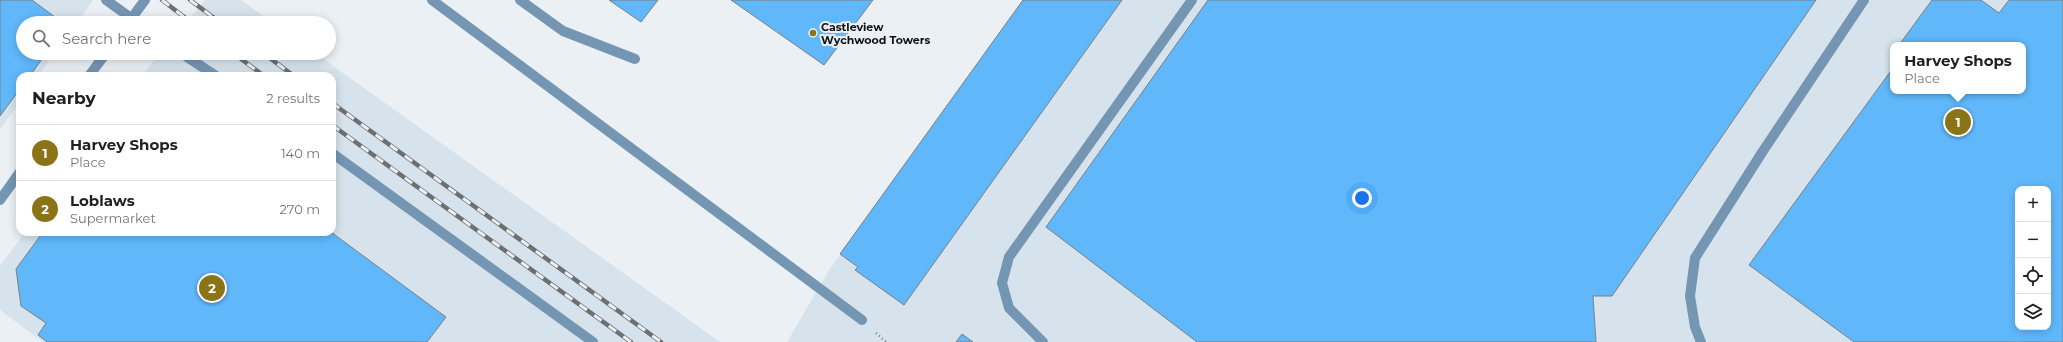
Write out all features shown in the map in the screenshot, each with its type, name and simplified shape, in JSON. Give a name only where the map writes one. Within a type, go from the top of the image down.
[{"type":"street","points":[[106,0],[128,16]]},
{"type":"street","points":[[133,16],[145,0]]},
{"type":"street","points":[[432,0],[862,320]]},
{"type":"street","points":[[520,0],[563,31],[635,59]]},
{"type":"street","points":[[1043,342],[1009,308],[1002,282],[1009,258],[1192,0]]},
{"type":"street","points":[[1701,342],[1695,327],[1690,296],[1695,258],[1763,151],[1864,0]]},
{"type":"street","points":[[92,72],[101,60]]},
{"type":"street","points":[[192,60],[210,72]]},
{"type":"street","points":[[336,156],[593,342]]},
{"type":"street","points":[[0,200],[16,178]]},
{"type":"shaded area","points":[[0,0],[93,0],[82,16],[16,16],[16,60],[50,60],[41,72],[16,72],[16,107],[0,129]]},
{"type":"shaded area","points":[[205,0],[241,0],[263,16],[191,16]]},
{"type":"shaded area","points":[[1023,0],[2063,0],[2063,342],[787,342],[829,270]]},
{"type":"shaded area","points":[[155,60],[325,60],[720,342],[43,342],[0,310],[0,266],[22,236],[336,236],[336,72],[145,72]]},
{"type":"building","points":[[0,0],[32,0],[54,16],[16,16],[16,60],[41,60],[33,72],[16,72],[16,94],[0,116]]},
{"type":"building","points":[[609,0],[658,0],[641,22]]},
{"type":"building","name":"Castleview Wychwood Towers","points":[[731,0],[873,0],[824,65]]},
{"type":"building","points":[[1023,0],[1122,0],[904,305],[855,270],[858,267],[840,254]]},
{"type":"building","points":[[1208,0],[1816,0],[1612,296],[1593,296],[1596,342],[1197,342],[1046,227]]},
{"type":"building","points":[[1932,0],[1981,0],[1999,13],[2009,0],[2063,0],[2063,342],[1854,342],[1749,265],[1890,72],[1890,94],[2026,94],[2026,42],[1901,42]]},
{"type":"building","points":[[40,236],[336,236],[446,317],[427,342],[47,342],[38,335],[46,323],[21,306],[16,269]]},
{"type":"building","points":[[962,334],[973,342],[956,342]]},
{"type":"railway","points":[[162,0],[183,16]]},
{"type":"railway","points":[[190,0],[212,16]]},
{"type":"railway","points":[[242,60],[259,72]]},
{"type":"railway","points":[[272,60],[289,72]]},
{"type":"railway","points":[[336,106],[661,342]]},
{"type":"railway","points":[[336,128],[631,342]]},
{"type":"place","name":"Castleview Wychwood Towers","points":[[813,33]]},
{"type":"place","name":"Harvey Shops","points":[[1958,122]]},
{"type":"place","name":"Loblaws","points":[[212,288]]}]
